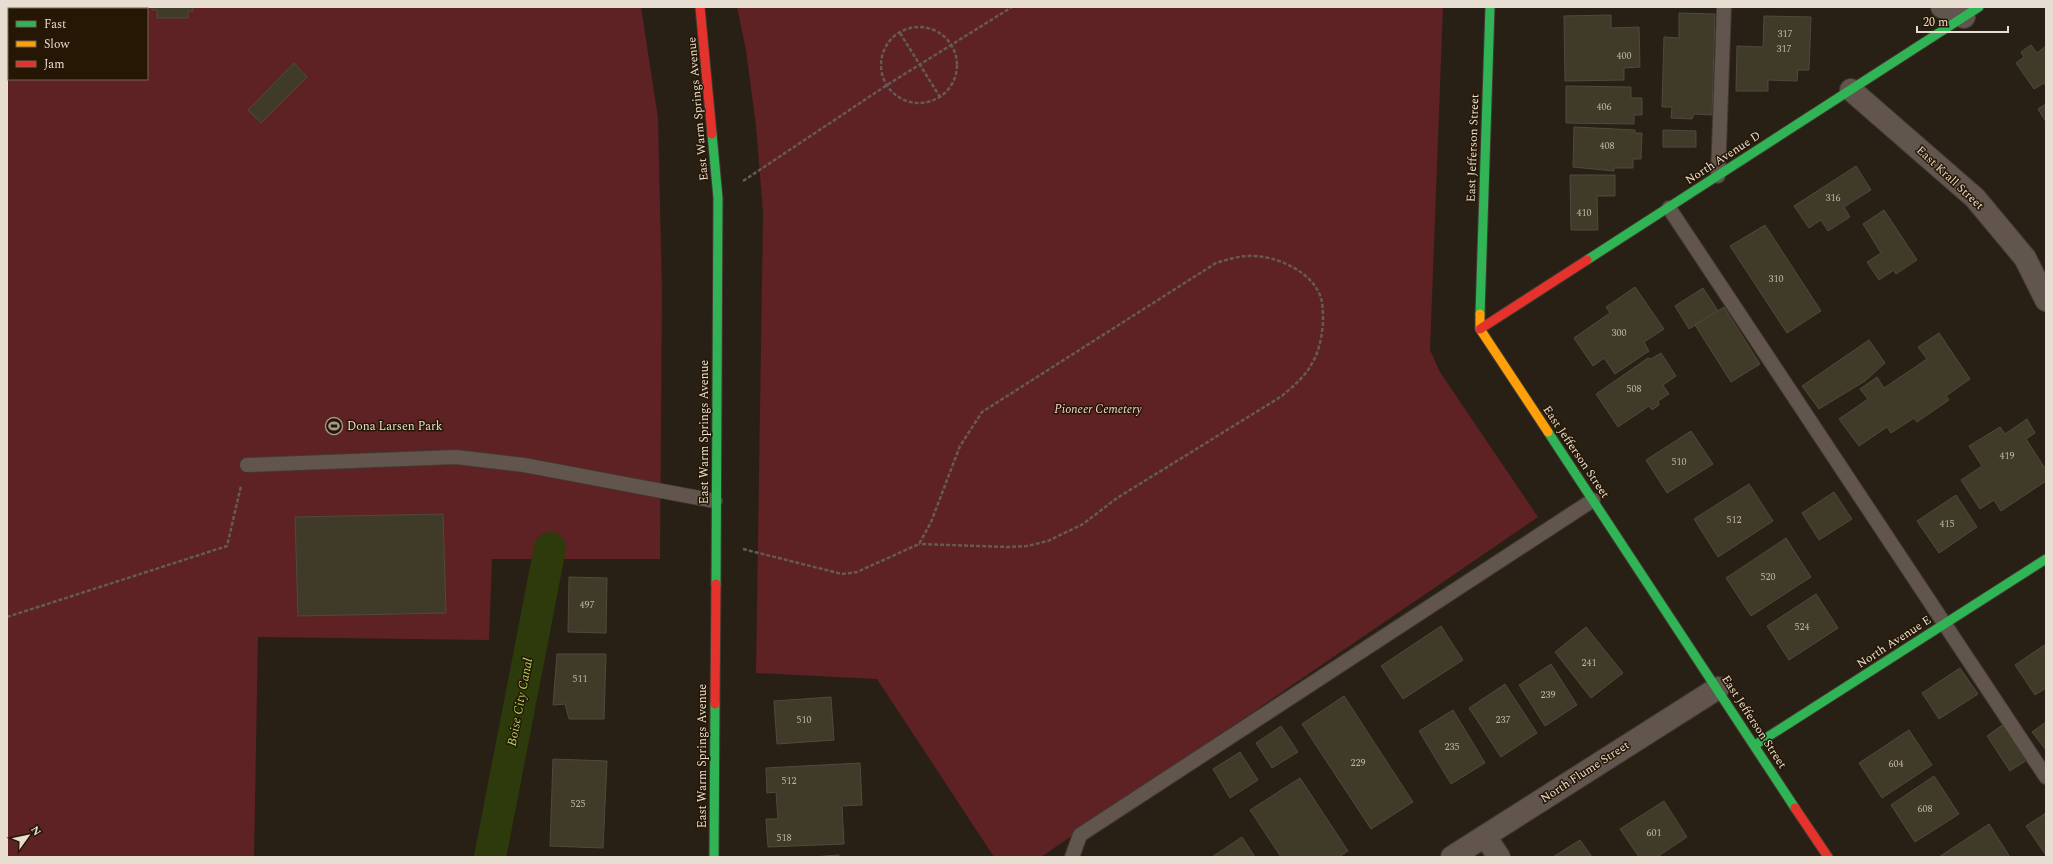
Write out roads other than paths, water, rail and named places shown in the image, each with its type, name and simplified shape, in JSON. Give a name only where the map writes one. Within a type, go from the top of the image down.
[{"type":"street","name":"East Warm Springs Avenue","points":[[700,7],[718,198],[714,857]]},
{"type":"street","name":"East Jefferson Street","points":[[1490,7],[1480,329],[1828,857]]},
{"type":"street","points":[[1942,7],[1969,10]]},
{"type":"street","name":"North Avenue D","points":[[1480,329],[1851,90],[1969,10]]},
{"type":"street","name":"East Krall Street","points":[[1851,90],[1975,198],[2025,258],[2046,300]]},
{"type":"street","name":"North Avenue E","points":[[1755,745],[2046,559]]},
{"type":"street","name":"North Flume Street","points":[[1452,857],[1718,688]]},
{"type":"street","points":[[1485,836],[1499,857]]},
{"type":"lane","points":[[1718,176],[1724,7]]},
{"type":"lane","points":[[1669,208],[2046,777]]},
{"type":"lane","points":[[247,465],[456,457],[524,465],[715,501]]},
{"type":"lane","points":[[1072,857],[1080,835],[1593,500]]},
{"type":"waterway","name":"Boise City Canal","points":[[490,857],[550,548]]},
{"type":"place","name":"Dona Larsen Park","points":[[334,426]]},
{"type":"park label","name":"Pioneer Cemetery","points":[[1098,409]]}]
